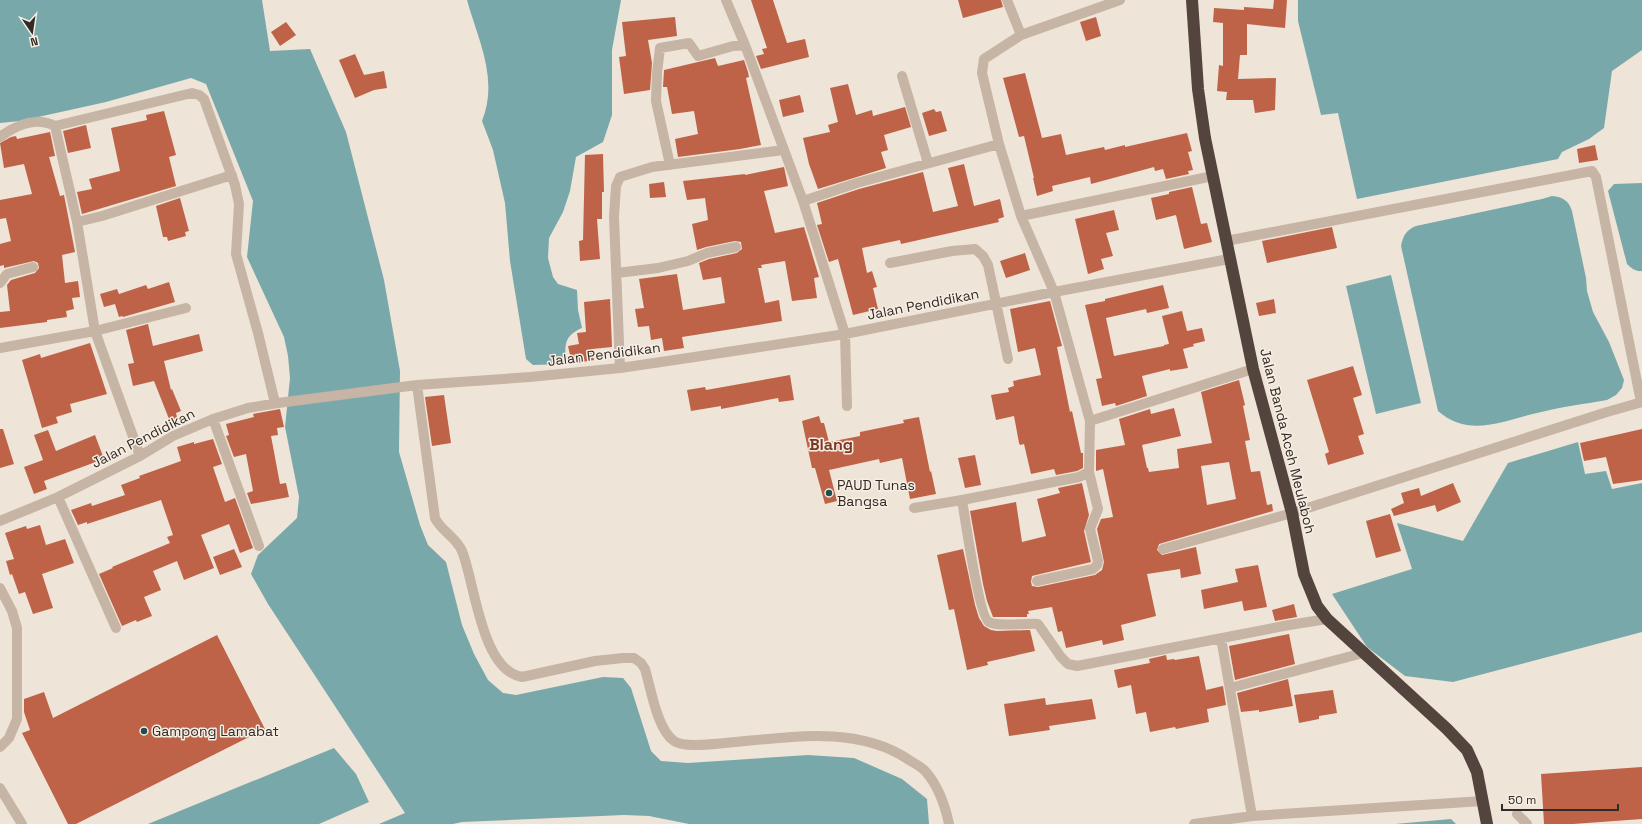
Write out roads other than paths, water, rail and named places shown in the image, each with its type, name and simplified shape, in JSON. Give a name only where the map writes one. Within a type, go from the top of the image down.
[{"type":"highway","name":"Jalan Banda Aceh Meulaboh","points":[[1192,0],[1198,89],[1205,138],[1253,369],[1292,513],[1304,574],[1317,606],[1327,619],[1447,729],[1467,750],[1477,772],[1487,824]]},
{"type":"street","points":[[726,0],[745,45],[803,201],[845,334],[847,406]]},
{"type":"street","points":[[1007,0],[1021,35]]},
{"type":"street","points":[[1037,581],[1093,568],[1097,565],[1098,561],[1090,529],[1098,510],[1089,472],[1090,421],[1054,292],[1021,216],[999,144],[982,73],[984,59],[1021,35],[1120,0]]},
{"type":"street","points":[[670,165],[656,101],[660,48],[689,43],[698,56],[733,46],[745,45]]},
{"type":"street","points":[[902,76],[928,163]]},
{"type":"street","points":[[0,137],[11,129],[32,122],[43,122],[55,126],[192,93],[199,95],[204,100],[232,175],[239,204],[236,254],[276,403]]},
{"type":"street","points":[[55,126],[77,222],[95,331],[140,456]]},
{"type":"street","points":[[803,201],[857,183],[999,144]]},
{"type":"street","points":[[620,368],[614,217],[616,186],[620,177],[639,170],[784,150]]},
{"type":"street","points":[[1163,549],[1292,513],[1642,402],[1596,177],[1592,170],[1226,242]]},
{"type":"street","points":[[77,222],[102,216],[232,175]]},
{"type":"street","points":[[1021,216],[1213,176]]},
{"type":"street","points":[[617,273],[658,268],[688,261],[707,253],[736,247]]},
{"type":"street","points":[[890,263],[952,251],[975,249],[983,256],[988,265],[997,304],[999,324],[1008,358]]},
{"type":"street","name":"Jalan Pendidikan","points":[[0,522],[58,497],[140,456],[172,436],[213,419],[248,408],[276,403],[412,386],[530,377],[620,368],[845,334],[1229,259]]},
{"type":"street","points":[[0,283],[7,274],[33,268]]},
{"type":"street","points":[[0,348],[95,331],[186,308]]},
{"type":"street","points":[[1090,421],[1253,369]]},
{"type":"street","points":[[412,386],[435,518],[439,525],[456,540],[462,550],[479,614],[490,646],[500,663],[509,672],[516,676],[522,677],[595,661],[634,658],[641,663],[645,669],[660,720],[666,733],[675,742],[686,744],[707,744],[803,737],[826,737],[860,740],[885,746],[925,770],[935,785],[944,804],[949,824]]},
{"type":"street","points":[[213,419],[259,546]]},
{"type":"street","points":[[914,508],[1079,477],[1089,472]]},
{"type":"street","points":[[58,497],[116,628]]},
{"type":"street","points":[[962,500],[976,580],[986,621],[992,624],[1008,625],[1022,623],[1038,624],[1061,657],[1068,664],[1077,666],[1327,619]]},
{"type":"street","points":[[0,588],[12,611],[17,628],[17,719],[9,738],[0,747]]},
{"type":"street","points":[[1221,638],[1252,816]]},
{"type":"street","points":[[1230,688],[1363,653]]},
{"type":"street","points":[[0,788],[22,824]]},
{"type":"street","points":[[1194,824],[1252,816],[1483,801]]},
{"type":"street","points":[[1517,814],[1527,824]]},
{"type":"water","points":[[0,0],[262,0],[270,51],[310,49],[346,132],[384,280],[400,371],[399,452],[420,525],[428,545],[446,562],[462,625],[474,654],[488,680],[503,693],[516,695],[603,677],[623,678],[631,688],[651,751],[661,761],[688,763],[808,755],[854,758],[902,779],[927,799],[929,824],[689,824],[649,816],[624,815],[462,822],[453,824],[379,824],[405,813],[268,604],[251,574],[258,555],[297,518],[299,497],[285,427],[290,378],[288,356],[284,337],[247,257],[253,201],[206,84],[191,78],[106,102],[20,121],[0,123]]},
{"type":"water","points":[[467,0],[621,0],[612,50],[612,115],[603,142],[576,157],[570,191],[563,212],[549,238],[548,258],[553,277],[558,284],[577,290],[578,310],[582,328],[571,334],[566,342],[566,364],[533,365],[526,359],[510,261],[505,203],[493,150],[482,121],[487,105],[488,75],[481,45]]},
{"type":"water","points":[[1298,0],[1642,0],[1642,50],[1612,71],[1604,128],[1589,139],[1562,152],[1558,159],[1357,199],[1338,113],[1321,115],[1298,21]]},
{"type":"water","points":[[1642,183],[1642,271],[1638,271],[1627,264],[1608,191],[1614,184]]},
{"type":"water","points":[[1552,196],[1565,200],[1572,211],[1586,278],[1587,291],[1593,312],[1609,342],[1624,380],[1622,388],[1616,395],[1607,400],[1554,409],[1498,423],[1474,426],[1462,424],[1450,419],[1438,411],[1401,246],[1404,236],[1407,231],[1416,226]]},
{"type":"water","points":[[1391,275],[1421,403],[1376,414],[1346,286]]},
{"type":"water","points":[[1578,442],[1585,474],[1606,471],[1612,489],[1642,483],[1642,632],[1453,682],[1405,676],[1367,647],[1332,594],[1412,569],[1397,523],[1463,541],[1508,463]]},
{"type":"water","points":[[334,748],[356,774],[369,802],[319,824],[148,824]]},
{"type":"water","points":[[1451,819],[1456,824],[1395,824]]},
{"type":"place","name":"PAUD Tunas Bangsa","points":[[829,493]]},
{"type":"place","name":"Gampong Lamabat","points":[[144,731]]},
{"type":"district","name":"Blang","points":[[831,444]]}]
